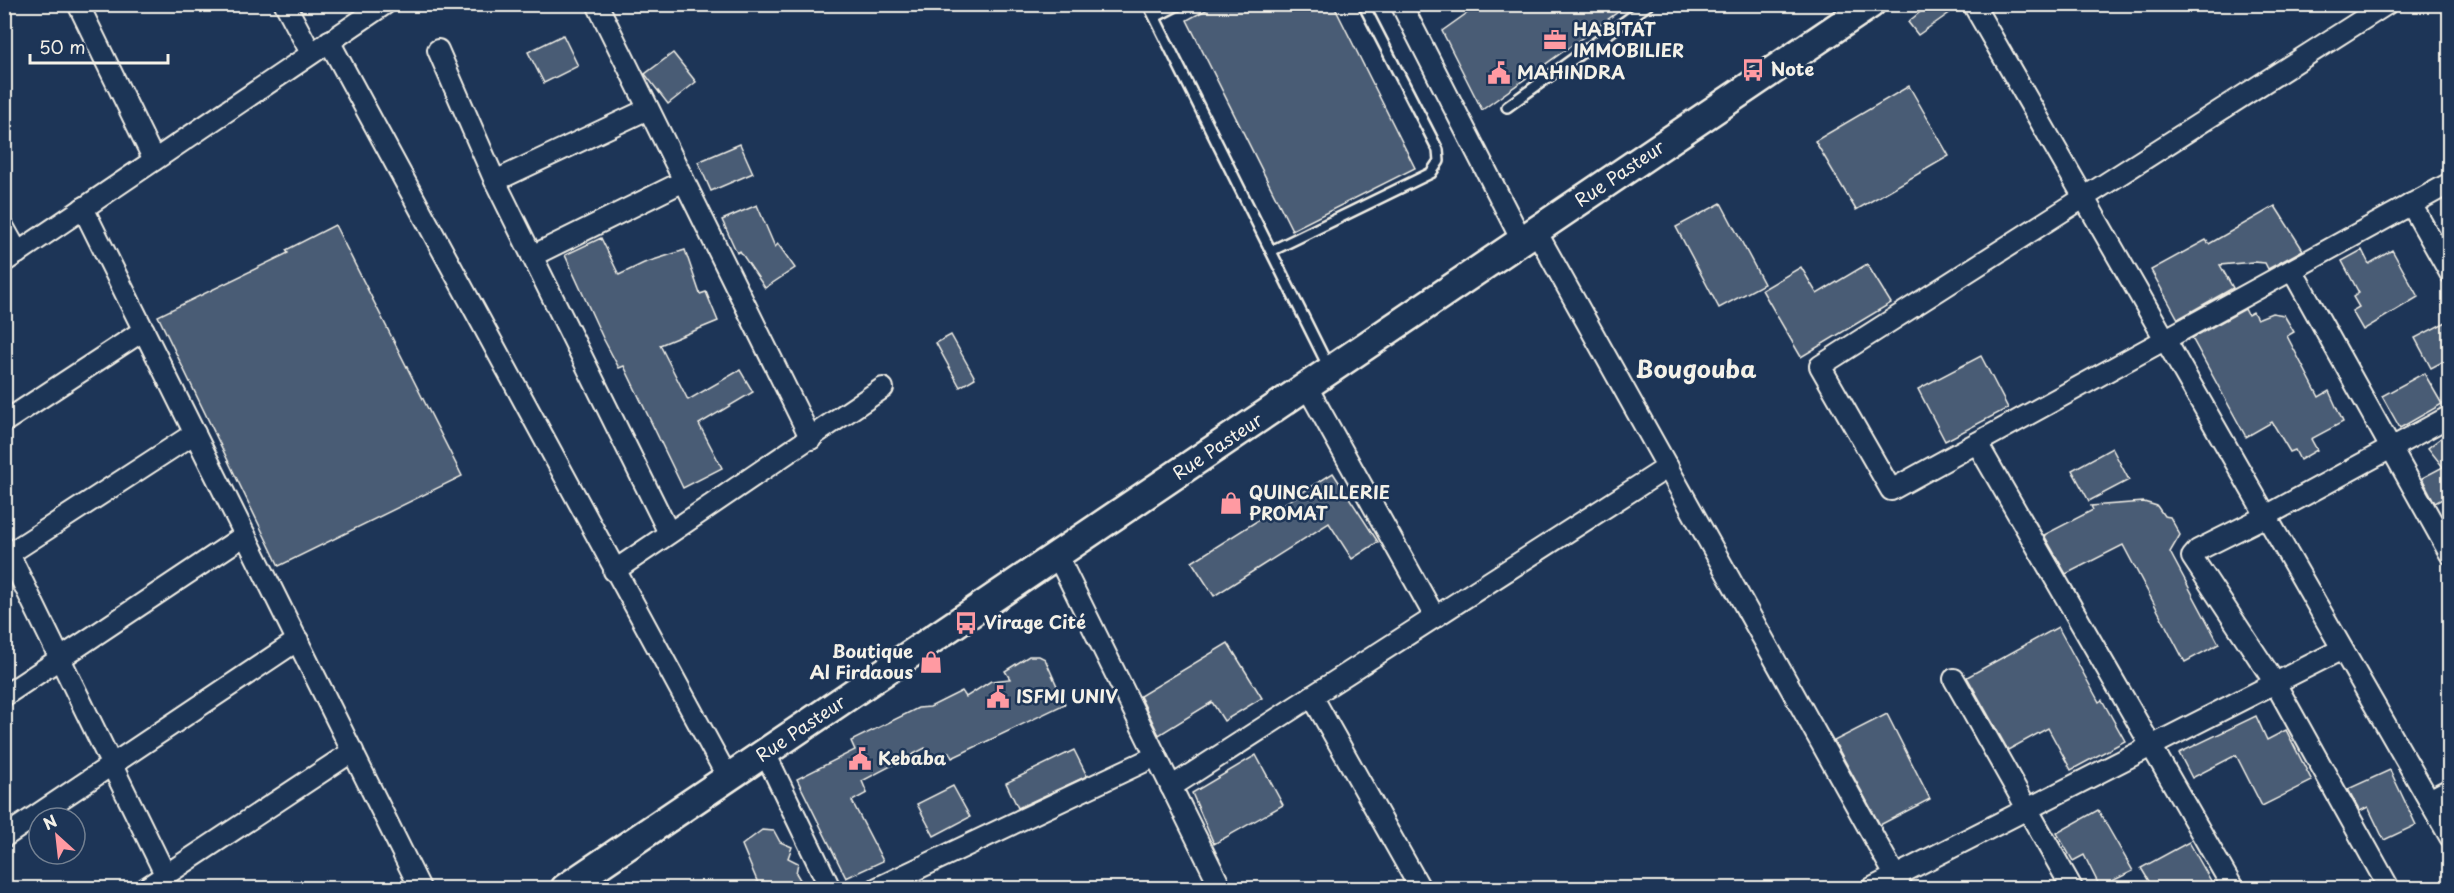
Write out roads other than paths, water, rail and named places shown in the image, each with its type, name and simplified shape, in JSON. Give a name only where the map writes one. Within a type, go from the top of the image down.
[{"type":"main road","name":"Rue Pasteur","points":[[570,887],[1871,4]]},
{"type":"street","points":[[78,4],[154,160]]},
{"type":"street","points":[[285,4],[311,53]]},
{"type":"street","points":[[4,228],[11,258],[385,4]]},
{"type":"street","points":[[597,4],[811,438]]},
{"type":"street","points":[[1401,4],[1529,236],[1668,467],[1899,882]]},
{"type":"street","points":[[1973,4],[2450,837]]},
{"type":"street","points":[[2387,4],[1820,366],[1891,490],[2450,183]]},
{"type":"street","points":[[328,41],[728,778]]},
{"type":"street","points":[[438,50],[495,181],[669,533]]},
{"type":"street","points":[[495,181],[648,109]]},
{"type":"street","points":[[532,256],[684,181]]},
{"type":"street","points":[[2411,204],[2450,273]]},
{"type":"street","points":[[83,208],[420,888]]},
{"type":"street","points":[[2292,270],[2450,554]]},
{"type":"street","points":[[4,422],[144,330]]},
{"type":"street","points":[[1306,387],[1435,617]]},
{"type":"street","points":[[614,571],[883,388]]},
{"type":"street","points":[[2389,888],[2275,683],[2192,557],[2198,550],[2266,516],[2450,416]]},
{"type":"street","points":[[166,876],[7,556],[195,433]]},
{"type":"street","points":[[1977,443],[2233,888]]},
{"type":"street","points":[[1171,787],[1668,467]]},
{"type":"street","points":[[4,696],[245,535]]},
{"type":"street","points":[[1057,555],[1221,888]]},
{"type":"street","points":[[4,837],[298,640]]},
{"type":"street","points":[[1872,888],[1899,882],[2027,809],[2342,649]]},
{"type":"street","points":[[1954,679],[2072,888]]},
{"type":"street","points":[[1312,696],[1420,888]]},
{"type":"street","points":[[146,888],[353,752]]},
{"type":"street","points":[[765,753],[830,888]]},
{"type":"street","points":[[876,888],[1156,756]]},
{"type":"street","points":[[2429,800],[2450,789]]},
{"type":"lane","points":[[1148,4],[1330,371]]},
{"type":"lane","points":[[1155,18],[1180,4]]},
{"type":"lane","points":[[1271,251],[1431,173],[1439,161],[1438,150],[1363,4]]},
{"type":"lane","points":[[1507,107],[1649,4]]},
{"type":"place","name":"HABITAT IMMOBILIER","points":[[1555,40]]},
{"type":"place","name":"Note","points":[[1753,70]]},
{"type":"place","name":"MAHINDRA","points":[[1499,73]]},
{"type":"place","name":"QUINCAILLERIE PROMAT","points":[[1231,503]]},
{"type":"place","name":"Virage Cité","points":[[966,623]]},
{"type":"place","name":"Boutique Al Firdaous","points":[[931,662]]},
{"type":"place","name":"ISFMI UNIV","points":[[998,697]]},
{"type":"place","name":"Kebaba","points":[[860,759]]},
{"type":"district","name":"Bougouba","points":[[1696,370]]}]
